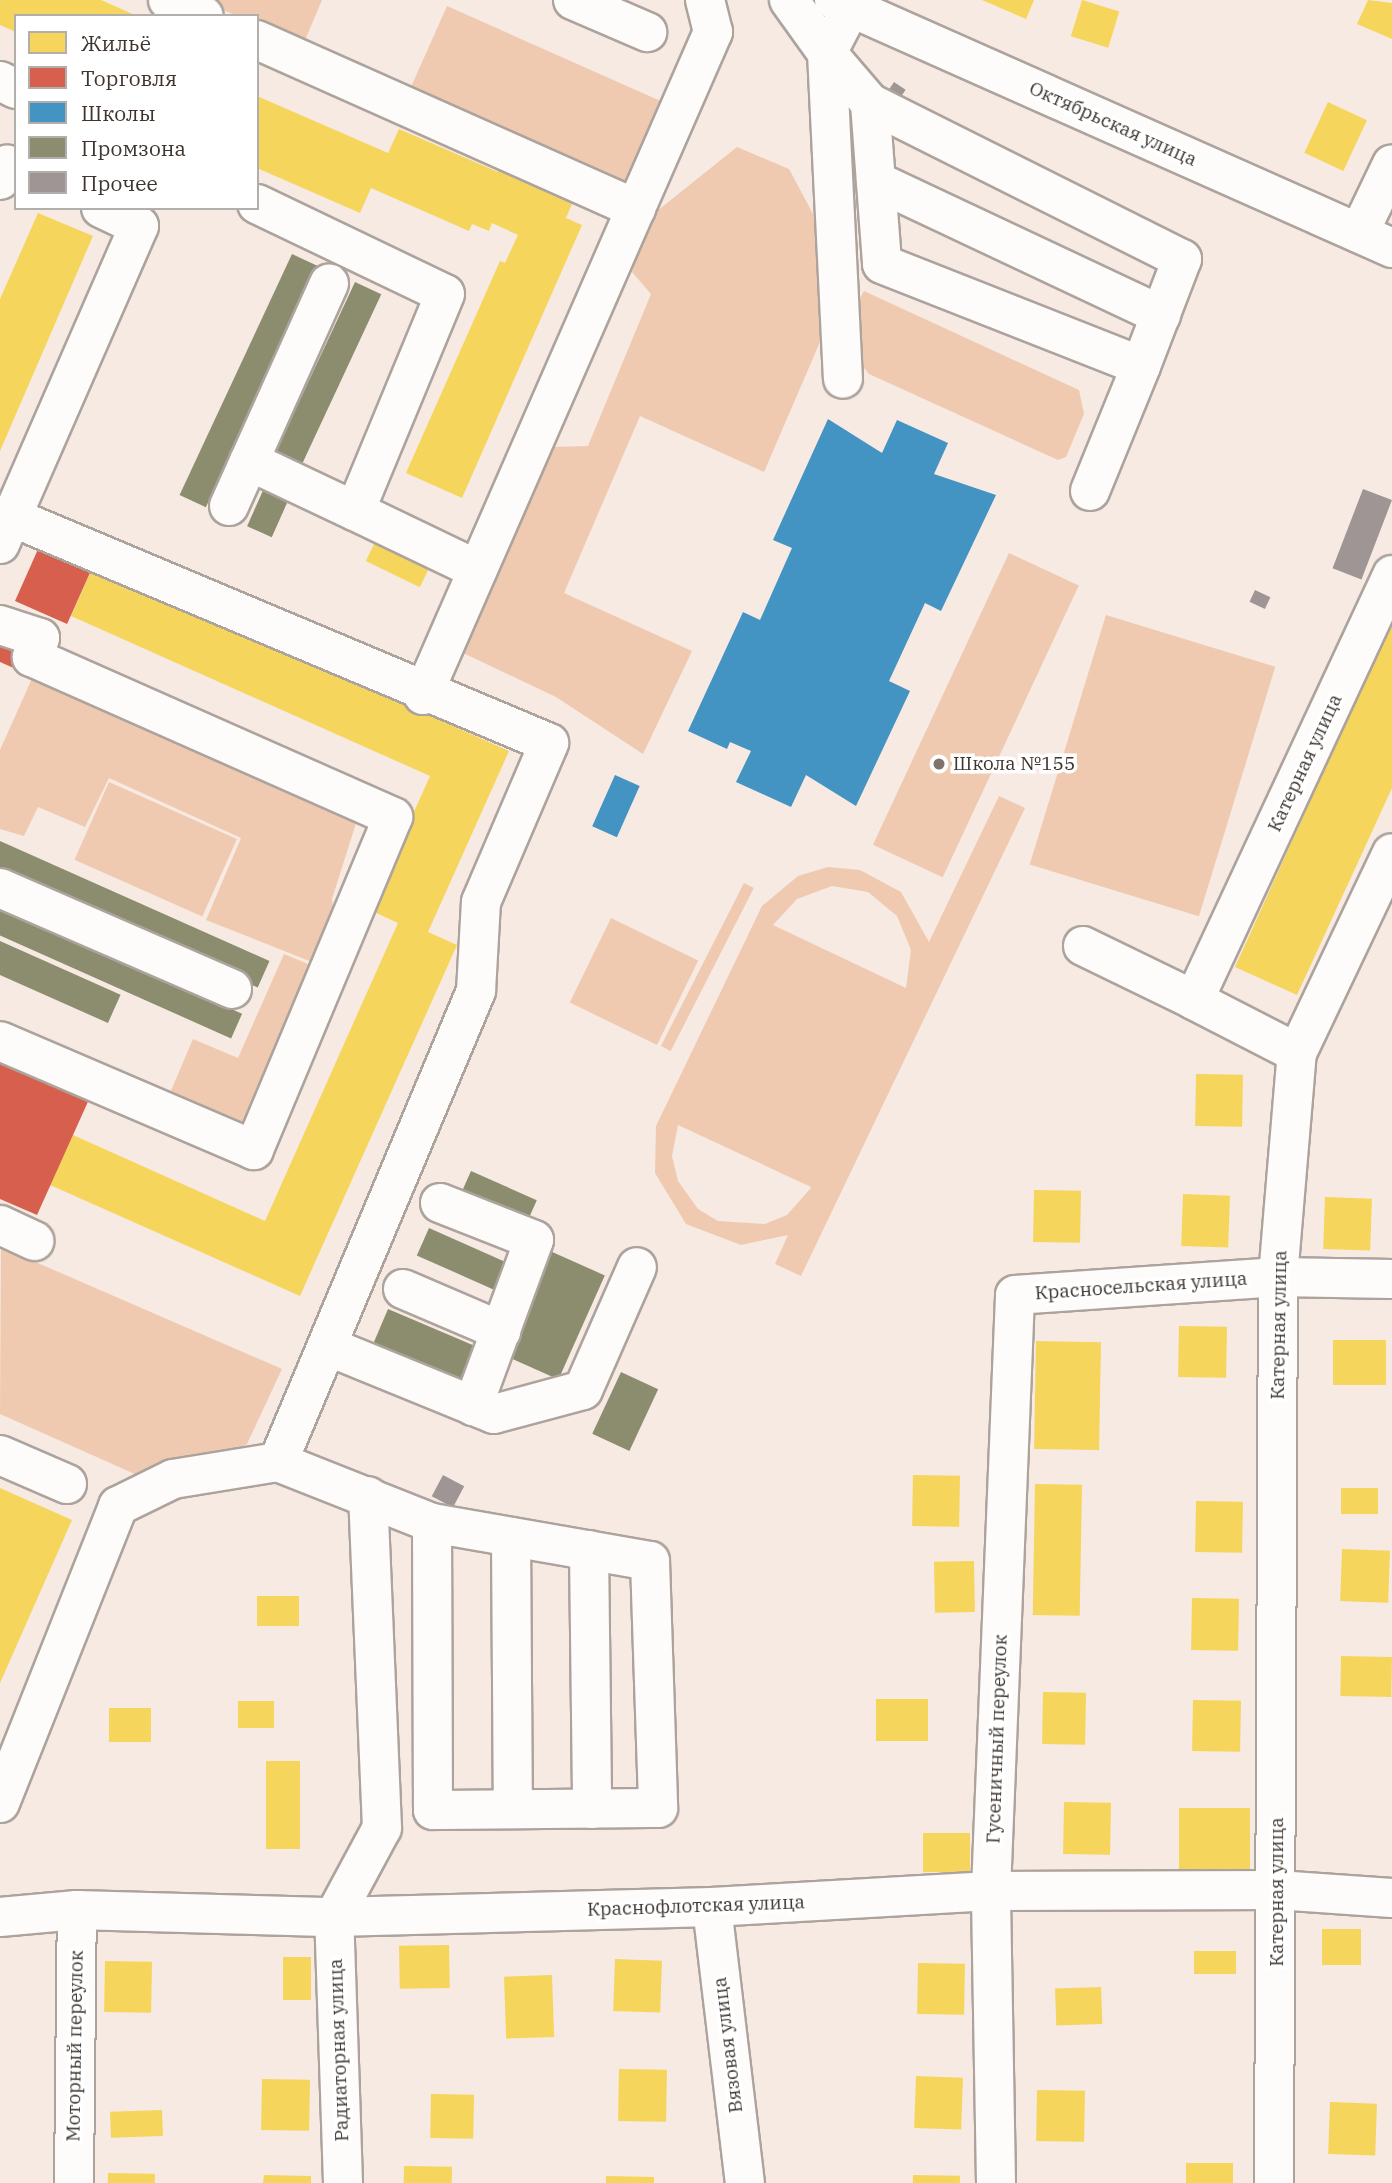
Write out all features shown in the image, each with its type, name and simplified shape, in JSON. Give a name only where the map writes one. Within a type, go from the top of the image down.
[{"type":"street","points":[[168,0],[200,14]]},
{"type":"street","points":[[573,0],[647,32]]},
{"type":"street","points":[[423,695],[713,32],[705,0]]},
{"type":"street","points":[[789,0],[827,52],[870,103],[1182,259],[1090,491]]},
{"type":"street","points":[[842,4],[827,52],[843,379]]},
{"type":"street","name":"Октябрьская улица","points":[[842,4],[1376,240]]},
{"type":"street","points":[[259,41],[636,209]]},
{"type":"street","points":[[870,103],[882,264],[1141,366]]},
{"type":"street","points":[[1376,240],[1392,164]]},
{"type":"street","points":[[0,180],[7,165],[14,168]]},
{"type":"street","points":[[876,181],[1161,315]]},
{"type":"street","points":[[259,205],[444,294],[355,511]]},
{"type":"street","points":[[105,210],[139,226],[6,530],[549,743],[481,902],[476,991],[278,1462]]},
{"type":"street","points":[[229,506],[329,283]]},
{"type":"street","points":[[249,461],[478,570]]},
{"type":"street","name":"Катерная улица","points":[[1194,1000],[1392,575]]},
{"type":"street","points":[[0,625],[40,638],[32,657],[393,817],[254,1150],[0,1041]]},
{"type":"street","points":[[1083,946],[1297,1053],[1392,853]]},
{"type":"street","points":[[0,888],[232,989]]},
{"type":"street","name":"Катерная улица","points":[[1274,2183],[1278,1277],[1297,1053]]},
{"type":"street","points":[[440,1203],[534,1240],[473,1406]]},
{"type":"street","points":[[0,1225],[34,1241]]},
{"type":"street","points":[[327,1346],[494,1415],[583,1390],[637,1267]]},
{"type":"street","name":"Красносельская улица","points":[[1015,1295],[1278,1277],[1392,1279]]},
{"type":"street","points":[[403,1289],[501,1331]]},
{"type":"street","name":"Гусеничный переулок","points":[[996,2183],[991,1891],[1015,1295]]},
{"type":"street","points":[[0,1455],[67,1484]]},
{"type":"street","points":[[0,1803],[118,1506],[173,1479],[278,1462],[432,1523],[650,1561],[658,1808],[433,1810],[432,1523]]},
{"type":"street","points":[[334,1917],[382,1828],[368,1496]]},
{"type":"street","points":[[511,1537],[513,1809]]},
{"type":"street","points":[[589,1550],[592,1809]]},
{"type":"street","name":"Краснофлотская улица","points":[[0,1917],[77,1910],[334,1917],[712,1907],[991,1891],[1277,1890],[1392,1898]]},
{"type":"street","name":"Вязовая улица","points":[[712,1907],[744,2183]]},
{"type":"street","name":"Моторный переулок","points":[[74,2183],[77,1910]]},
{"type":"street","name":"Радиаторная улица","points":[[334,1917],[343,2183]]},
{"type":"shaded area","points":[[201,0],[322,0],[303,45],[259,26],[259,14],[232,14]]},
{"type":"shaded area","points":[[447,6],[666,104],[630,186],[410,88]]},
{"type":"shaded area","points":[[737,147],[789,169],[820,227],[823,335],[764,472],[640,416],[564,593],[692,651],[643,754],[556,697],[461,652],[552,447],[588,446],[651,294],[632,272],[652,215]]},
{"type":"shaded area","points":[[864,291],[1079,390],[1084,414],[1066,457],[1058,460],[869,374],[861,364],[857,303]]},
{"type":"shaded area","points":[[1009,553],[1079,586],[943,877],[873,845]]},
{"type":"shaded area","points":[[1106,615],[1275,667],[1199,916],[1030,865]]},
{"type":"shaded area","points":[[34,674],[358,817],[332,899],[336,932],[322,966],[206,920],[241,838],[109,778],[85,827],[38,807],[24,836],[0,829],[0,750]]},
{"type":"shaded area","points":[[109,782],[237,839],[202,917],[74,860]]},
{"type":"shaded area","points":[[999,796],[1025,808],[801,1276],[775,1264],[788,1235],[741,1245],[686,1224],[655,1173],[656,1126],[762,906],[798,876],[828,867],[860,870],[901,892],[929,942]],"holes":[[[832,886],[868,892],[897,916],[911,950],[906,988],[773,925],[797,899]],[[678,1125],[811,1187],[787,1215],[765,1224],[718,1221],[698,1209],[678,1181],[672,1156]]]},
{"type":"shaded area","points":[[744,883],[754,888],[671,1051],[661,1046]]},
{"type":"shaded area","points":[[611,918],[698,961],[657,1045],[570,1002]]},
{"type":"shaded area","points":[[284,954],[320,969],[247,1135],[167,1100],[193,1039],[238,1058]]},
{"type":"shaded area","points":[[1,1247],[282,1369],[247,1444],[173,1491],[0,1414]]},
{"type":"building: Жильё","points":[[0,0],[101,0],[132,14],[14,14],[14,31],[0,25]]},
{"type":"building: Жильё","points":[[982,0],[1034,0],[1026,19]]},
{"type":"building: Жильё","points":[[1082,0],[1119,11],[1108,48],[1071,36]]},
{"type":"building: Жильё","points":[[1368,0],[1392,3],[1392,39],[1357,24]]},
{"type":"building: Жильё","points":[[259,97],[388,153],[399,129],[498,172],[501,164],[575,197],[566,218],[582,225],[462,498],[406,473],[500,261],[505,263],[518,235],[492,223],[489,231],[472,224],[469,231],[371,188],[360,213],[259,169]]},
{"type":"building: Жильё","points":[[1328,102],[1367,120],[1343,171],[1304,153]]},
{"type":"building: Жильё","points":[[38,213],[93,236],[0,451],[0,299]]},
{"type":"building: Жильё","points":[[379,534],[433,560],[420,587],[366,561]]},
{"type":"building: Жильё","points":[[93,566],[509,751],[428,932],[457,945],[300,1296],[50,1185],[73,1135],[265,1221],[398,923],[370,910],[430,776],[71,616]]},
{"type":"building: Жильё","points":[[1392,621],[1392,788],[1297,995],[1235,967]]},
{"type":"building: Жильё","points":[[1196,1074],[1243,1075],[1242,1127],[1195,1126]]},
{"type":"building: Жильё","points":[[1034,1190],[1081,1191],[1080,1243],[1033,1242]]},
{"type":"building: Жильё","points":[[1183,1194],[1230,1196],[1228,1248],[1181,1246]]},
{"type":"building: Жильё","points":[[1325,1197],[1372,1199],[1370,1251],[1323,1249]]},
{"type":"building: Жильё","points":[[1179,1326],[1227,1327],[1226,1378],[1178,1377]]},
{"type":"building: Жильё","points":[[1333,1340],[1386,1340],[1386,1385],[1333,1385]]},
{"type":"building: Жильё","points":[[1036,1341],[1101,1342],[1099,1450],[1034,1449]]},
{"type":"building: Жильё","points":[[913,1475],[960,1476],[959,1527],[912,1526]]},
{"type":"building: Жильё","points":[[1035,1484],[1082,1485],[1080,1616],[1033,1615]]},
{"type":"building: Жильё","points":[[0,1488],[72,1520],[0,1683]]},
{"type":"building: Жильё","points":[[1341,1488],[1378,1488],[1378,1514],[1341,1514]]},
{"type":"building: Жильё","points":[[1196,1501],[1243,1502],[1242,1553],[1195,1552]]},
{"type":"building: Жильё","points":[[1342,1549],[1390,1551],[1388,1603],[1340,1601]]},
{"type":"building: Жильё","points":[[974,1561],[975,1612],[935,1613],[934,1562]]},
{"type":"building: Жильё","points":[[257,1596],[299,1596],[299,1626],[257,1626]]},
{"type":"building: Жильё","points":[[1192,1598],[1239,1599],[1238,1651],[1191,1650]]},
{"type":"building: Жильё","points":[[1341,1656],[1392,1657],[1391,1697],[1340,1696]]},
{"type":"building: Жильё","points":[[1043,1692],[1086,1693],[1085,1745],[1042,1744]]},
{"type":"building: Жильё","points":[[876,1699],[928,1699],[928,1741],[876,1741]]},
{"type":"building: Жильё","points":[[1193,1700],[1241,1701],[1240,1752],[1192,1751]]},
{"type":"building: Жильё","points":[[238,1701],[274,1701],[274,1728],[238,1728]]},
{"type":"building: Жильё","points":[[109,1708],[151,1708],[151,1742],[109,1742]]},
{"type":"building: Жильё","points":[[266,1761],[300,1761],[300,1849],[266,1849]]},
{"type":"building: Жильё","points":[[1064,1802],[1111,1803],[1110,1855],[1063,1854]]},
{"type":"building: Жильё","points":[[1179,1808],[1250,1808],[1250,1874],[1179,1874]]},
{"type":"building: Жильё","points":[[923,1833],[970,1833],[970,1872],[923,1872]]},
{"type":"building: Жильё","points":[[1322,1929],[1361,1929],[1361,1965],[1322,1965]]},
{"type":"building: Жильё","points":[[449,1945],[450,1988],[400,1989],[399,1946]]},
{"type":"building: Жильё","points":[[1194,1951],[1236,1951],[1236,1974],[1194,1974]]},
{"type":"building: Жильё","points":[[283,1957],[311,1957],[311,2000],[283,2000]]},
{"type":"building: Жильё","points":[[615,1959],[662,1961],[660,2013],[613,2011]]},
{"type":"building: Жильё","points":[[105,1961],[152,1962],[151,2013],[104,2012]]},
{"type":"building: Жильё","points":[[918,1963],[965,1964],[964,2015],[917,2014]]},
{"type":"building: Жильё","points":[[552,1975],[554,2037],[506,2039],[504,1977]]},
{"type":"building: Жильё","points":[[1101,1987],[1102,2024],[1056,2026],[1055,1989]]},
{"type":"building: Жильё","points":[[619,2069],[667,2070],[666,2122],[618,2121]]},
{"type":"building: Жильё","points":[[916,2076],[963,2078],[961,2130],[914,2128]]},
{"type":"building: Жильё","points":[[262,2079],[310,2080],[309,2131],[261,2130]]},
{"type":"building: Жильё","points":[[1037,2090],[1085,2091],[1084,2142],[1036,2141]]},
{"type":"building: Жильё","points":[[431,2094],[474,2095],[473,2139],[430,2138]]},
{"type":"building: Жильё","points":[[1330,2102],[1377,2104],[1375,2156],[1328,2154]]},
{"type":"building: Жильё","points":[[162,2110],[163,2136],[111,2138],[110,2112]]},
{"type":"building: Жильё","points":[[1186,2163],[1233,2163],[1233,2183],[1186,2183]]},
{"type":"building: Жильё","points":[[404,2166],[452,2167],[452,2183],[404,2183]]},
{"type":"building: Жильё","points":[[108,2173],[155,2174],[155,2183],[108,2183]]},
{"type":"building: Жильё","points":[[264,2175],[311,2176],[311,2183],[263,2183]]},
{"type":"building: Жильё","points":[[913,2175],[960,2176],[960,2183],[913,2183]]},
{"type":"building: Жильё","points":[[606,2176],[654,2177],[654,2183],[606,2183]]},
{"type":"building: Торговля","points":[[39,547],[91,570],[67,624],[15,601]]},
{"type":"building: Торговля","points":[[0,638],[25,649],[16,669],[0,662]]},
{"type":"building: Торговля","points":[[0,1054],[91,1095],[37,1215],[0,1199]]},
{"type":"building: Школы","points":[[828,419],[882,453],[897,420],[948,443],[934,474],[996,495],[941,611],[925,603],[889,681],[910,691],[856,806],[806,775],[791,807],[736,782],[751,751],[730,742],[727,749],[688,731],[743,612],[760,620],[792,548],[773,540]]},
{"type":"building: Школы","points":[[615,775],[640,786],[617,837],[592,826]]},
{"type":"building: Промзона","points":[[292,254],[318,266],[206,507],[180,495]]},
{"type":"building: Промзона","points":[[355,282],[381,294],[301,467],[274,455]]},
{"type":"building: Промзона","points":[[265,486],[290,497],[272,537],[247,526]]},
{"type":"building: Промзона","points":[[0,841],[269,961],[258,987],[0,873]]},
{"type":"building: Промзона","points":[[0,906],[242,1014],[231,1038],[0,936]]},
{"type":"building: Промзона","points":[[0,941],[121,995],[108,1023],[0,975]]},
{"type":"building: Промзона","points":[[471,1171],[537,1200],[525,1228],[459,1198]]},
{"type":"building: Промзона","points":[[429,1228],[514,1266],[502,1293],[417,1255]]},
{"type":"building: Промзона","points":[[550,1251],[605,1275],[558,1380],[504,1355]]},
{"type":"building: Промзона","points":[[388,1309],[479,1348],[461,1390],[370,1351]]},
{"type":"building: Промзона","points":[[621,1372],[658,1389],[629,1451],[592,1434]]},
{"type":"building: Прочее","points":[[894,82],[906,90],[896,105],[884,97]]},
{"type":"building: Прочее","points":[[1363,489],[1392,500],[1361,579],[1333,568]]},
{"type":"building: Прочее","points":[[1255,590],[1270,597],[1265,609],[1250,602]]},
{"type":"building: Прочее","points":[[443,1475],[464,1486],[453,1507],[432,1496]]},
{"type":"place","name":"Школа №155","points":[[939,764]]}]
